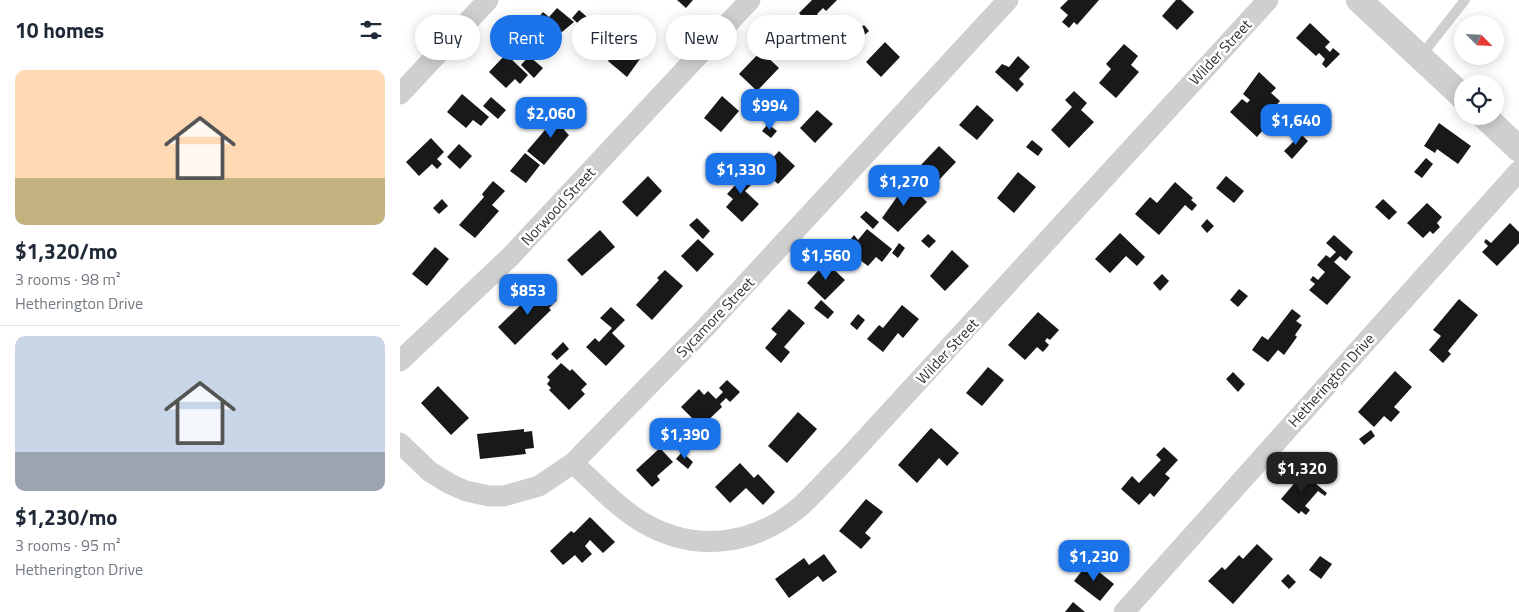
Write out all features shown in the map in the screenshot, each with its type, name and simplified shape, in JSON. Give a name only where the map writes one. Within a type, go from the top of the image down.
[{"type":"street","points":[[400,94],[488,0]]},
{"type":"street","name":"Norwood Street","points":[[400,361],[511,256],[750,0]]},
{"type":"street","name":"Sycamore Street","points":[[400,443],[427,469],[450,484],[466,491],[489,496],[504,496],[539,486],[572,463],[706,328],[1008,0]]},
{"type":"street","name":"Wilder Street","points":[[572,463],[642,522],[681,539],[694,542],[725,542],[750,536],[772,526],[801,506],[844,462],[1268,0]]},
{"type":"street","points":[[1359,0],[1454,89]]},
{"type":"street","points":[[1494,125],[1519,149]]},
{"type":"street","name":"Hetherington Drive","points":[[1124,612],[1519,171]]},
{"type":"lane","points":[[1420,57],[1464,0]]},
{"type":"building","points":[[677,0],[693,0],[686,8]]},
{"type":"building","points":[[812,0],[837,0],[826,11],[823,8],[818,15],[801,15],[799,13]]},
{"type":"building","points":[[1068,0],[1099,0],[1077,25],[1074,22],[1069,28],[1062,22],[1068,15],[1060,8]]},
{"type":"building","points":[[1176,0],[1181,0],[1194,12],[1177,30],[1162,16]]},
{"type":"building","points":[[557,8],[572,20],[572,24],[562,32],[562,15],[551,15]]},
{"type":"building","points":[[579,10],[585,15],[575,15]]},
{"type":"building","points":[[1310,23],[1330,42],[1325,47],[1330,52],[1333,48],[1340,54],[1326,68],[1322,64],[1325,59],[1319,53],[1316,56],[1296,38]]},
{"type":"building","points":[[865,26],[869,31],[865,35]]},
{"type":"building","points":[[885,42],[900,57],[881,77],[866,62]]},
{"type":"building","points":[[1124,44],[1138,56],[1131,65],[1139,72],[1116,98],[1099,83],[1111,69],[1106,64]]},
{"type":"building","points":[[1018,56],[1030,67],[1019,79],[1024,84],[1017,92],[995,72],[1002,64],[1009,67]]},
{"type":"building","points":[[500,60],[512,60],[528,75],[520,84],[515,79],[506,88],[489,72]]},
{"type":"building","points":[[525,60],[534,60],[543,68],[534,78],[521,65]]},
{"type":"building","points":[[609,60],[639,60],[627,77]]},
{"type":"building","points":[[752,60],[771,60],[779,68],[757,91],[739,74]]},
{"type":"building","points":[[1259,72],[1276,88],[1271,93],[1280,101],[1264,119],[1269,123],[1257,137],[1230,112],[1242,99],[1247,103],[1250,100],[1243,94]]},
{"type":"building","points":[[1074,91],[1087,103],[1081,110],[1094,122],[1069,148],[1051,130],[1072,107],[1065,100]]},
{"type":"building","points":[[462,94],[489,117],[481,126],[473,120],[466,128],[447,112]]},
{"type":"building","points":[[722,96],[739,111],[721,132],[704,118]]},
{"type":"building","points":[[491,97],[506,110],[498,119],[483,106]]},
{"type":"building","points":[[977,105],[994,120],[977,140],[959,125]]},
{"type":"building","points":[[526,107],[531,113],[522,121],[517,116]]},
{"type":"building","points":[[562,110],[573,119],[564,130],[569,135],[544,165],[527,151]]},
{"type":"building","points":[[817,110],[833,124],[815,143],[800,128]]},
{"type":"building","points":[[1439,123],[1471,146],[1458,164],[1437,149],[1435,153],[1424,146]]},
{"type":"building","points":[[768,124],[777,131],[771,138],[762,131]]},
{"type":"building","points":[[1301,134],[1308,141],[1292,159],[1284,151]]},
{"type":"building","points":[[431,138],[444,152],[437,159],[442,164],[437,169],[432,164],[419,176],[406,162]]},
{"type":"building","points":[[1032,140],[1043,149],[1038,156],[1026,147]]},
{"type":"building","points":[[459,144],[472,156],[460,169],[447,157]]},
{"type":"building","points":[[939,146],[956,162],[938,181],[921,165]]},
{"type":"building","points":[[779,151],[795,166],[778,184],[762,169],[767,164],[763,161],[766,157],[770,161]]},
{"type":"building","points":[[525,153],[540,165],[526,183],[510,171]]},
{"type":"building","points":[[743,158],[753,165],[748,172],[738,165]]},
{"type":"building","points":[[1426,158],[1433,164],[1422,178],[1414,172]]},
{"type":"building","points":[[736,163],[755,181],[745,191],[759,204],[742,222],[726,207],[733,199],[727,194],[739,181],[729,171]]},
{"type":"building","points":[[1018,172],[1036,187],[1014,213],[997,198]]},
{"type":"building","points":[[648,176],[662,191],[637,217],[622,202]]},
{"type":"building","points":[[1226,176],[1244,191],[1234,203],[1216,188]]},
{"type":"building","points":[[493,181],[505,191],[492,205],[499,211],[475,238],[459,225],[484,197],[482,194]]},
{"type":"building","points":[[906,182],[927,202],[898,232],[882,218],[899,194],[897,192]]},
{"type":"building","points":[[1175,182],[1193,198],[1191,200],[1197,205],[1192,211],[1185,205],[1159,235],[1135,214],[1150,197],[1157,203]]},
{"type":"building","points":[[442,199],[448,206],[439,214],[433,208]]},
{"type":"building","points":[[1383,199],[1397,212],[1389,220],[1375,207]]},
{"type":"building","points":[[1427,203],[1442,217],[1437,223],[1440,227],[1433,234],[1430,231],[1423,238],[1407,223]]},
{"type":"building","points":[[866,211],[879,222],[873,229],[860,217]]},
{"type":"building","points":[[697,218],[710,231],[703,239],[689,225]]},
{"type":"building","points":[[1207,219],[1214,226],[1207,233],[1201,226]]},
{"type":"building","points":[[1510,223],[1519,232],[1519,243],[1497,266],[1482,252],[1488,246],[1484,242],[1486,239],[1491,243]]},
{"type":"building","points":[[867,229],[892,249],[882,262],[876,257],[868,266],[844,248],[854,235],[858,240]]},
{"type":"building","points":[[600,230],[615,247],[582,276],[567,260]]},
{"type":"building","points":[[1120,233],[1145,257],[1137,266],[1126,256],[1110,273],[1095,259]]},
{"type":"building","points":[[928,234],[936,241],[929,248],[921,241]]},
{"type":"building","points":[[1334,235],[1353,252],[1346,261],[1340,256],[1334,262],[1351,277],[1327,305],[1309,290],[1315,284],[1310,280],[1313,276],[1318,280],[1325,272],[1317,265],[1326,255],[1330,258],[1336,252],[1326,243]]},
{"type":"building","points":[[698,239],[714,254],[697,272],[681,256]]},
{"type":"building","points":[[899,243],[905,248],[898,258],[892,253]]},
{"type":"building","points":[[435,247],[449,259],[427,286],[412,274]]},
{"type":"building","points":[[952,250],[969,266],[945,291],[930,276]]},
{"type":"building","points":[[826,262],[845,280],[825,300],[807,283]]},
{"type":"building","points":[[665,270],[683,286],[652,320],[636,305],[659,280],[657,278]]},
{"type":"building","points":[[1162,274],[1169,281],[1160,291],[1153,283]]},
{"type":"building","points":[[544,287],[557,300],[549,308],[551,310],[515,345],[498,327],[533,293],[536,295]]},
{"type":"building","points":[[1239,289],[1248,296],[1238,307],[1230,300]]},
{"type":"building","points":[[1459,299],[1478,315],[1448,351],[1451,354],[1443,363],[1429,350],[1441,336],[1433,330]]},
{"type":"building","points":[[821,300],[834,312],[828,319],[814,308]]},
{"type":"building","points":[[902,305],[919,319],[903,338],[898,333],[883,352],[867,339],[879,325],[883,328]]},
{"type":"building","points":[[611,307],[625,320],[612,333],[625,346],[606,366],[586,347],[595,338],[599,342],[612,328],[600,318]]},
{"type":"building","points":[[789,309],[805,323],[784,347],[790,352],[781,363],[765,348],[777,334],[771,329]]},
{"type":"building","points":[[1292,309],[1301,316],[1296,321],[1302,325],[1295,335],[1297,337],[1284,355],[1278,350],[1268,362],[1252,350],[1262,336],[1268,340]]},
{"type":"building","points":[[1038,312],[1059,330],[1050,340],[1047,338],[1045,341],[1049,345],[1043,352],[1037,347],[1025,360],[1008,345]]},
{"type":"building","points":[[858,314],[865,320],[857,330],[850,324]]},
{"type":"building","points":[[563,342],[569,349],[557,360],[551,354]]},
{"type":"building","points":[[561,363],[570,371],[572,369],[587,384],[581,390],[585,394],[569,410],[549,390],[551,388],[547,384],[550,380],[547,377]]},
{"type":"building","points":[[988,367],[1004,380],[982,406],[966,393]]},
{"type":"building","points":[[1395,371],[1412,387],[1394,407],[1400,412],[1391,422],[1384,416],[1374,427],[1358,412]]},
{"type":"building","points":[[1233,372],[1245,384],[1238,392],[1226,379]]},
{"type":"building","points":[[727,380],[740,392],[730,402],[726,398],[720,404],[722,407],[701,427],[681,407],[699,389],[704,395],[708,391],[716,399],[723,392],[719,388]]},
{"type":"building","points":[[438,386],[469,418],[451,435],[421,403]]},
{"type":"building","points":[[798,412],[817,429],[787,463],[768,446]]},
{"type":"building","points":[[931,428],[959,453],[947,466],[939,458],[917,483],[898,465]]},
{"type":"building","points":[[524,429],[524,432],[532,431],[534,448],[525,449],[526,454],[480,459],[477,434]]},
{"type":"building","points":[[1371,430],[1375,436],[1364,445],[1359,439]]},
{"type":"building","points":[[1164,447],[1178,460],[1165,474],[1170,478],[1154,497],[1150,493],[1139,505],[1121,489],[1132,476],[1139,483],[1161,460],[1156,455]]},
{"type":"building","points":[[660,448],[673,462],[657,476],[660,480],[652,487],[636,470]]},
{"type":"building","points":[[682,452],[693,462],[688,469],[676,459]]},
{"type":"building","points":[[740,463],[754,478],[758,474],[775,492],[763,505],[746,488],[730,503],[715,487]]},
{"type":"building","points":[[1303,473],[1327,493],[1325,496],[1318,491],[1305,506],[1310,510],[1306,515],[1301,511],[1299,514],[1281,499]]},
{"type":"building","points":[[866,499],[883,512],[865,533],[871,538],[861,549],[839,531]]},
{"type":"building","points":[[590,517],[615,542],[603,553],[590,540],[585,546],[592,554],[582,563],[575,555],[563,565],[550,551],[571,531],[574,533]]},
{"type":"building","points":[[1257,544],[1273,559],[1233,604],[1208,581],[1222,567],[1225,570],[1239,555],[1243,559]]},
{"type":"building","points":[[824,554],[837,572],[823,582],[818,576],[789,598],[775,579],[804,558],[809,565]]},
{"type":"building","points":[[1320,556],[1332,564],[1321,579],[1309,570]]},
{"type":"building","points":[[1088,563],[1114,584],[1100,601],[1074,581]]},
{"type":"building","points":[[1288,574],[1296,582],[1289,589],[1281,581]]},
{"type":"building","points":[[1073,602],[1085,612],[1065,612]]}]
